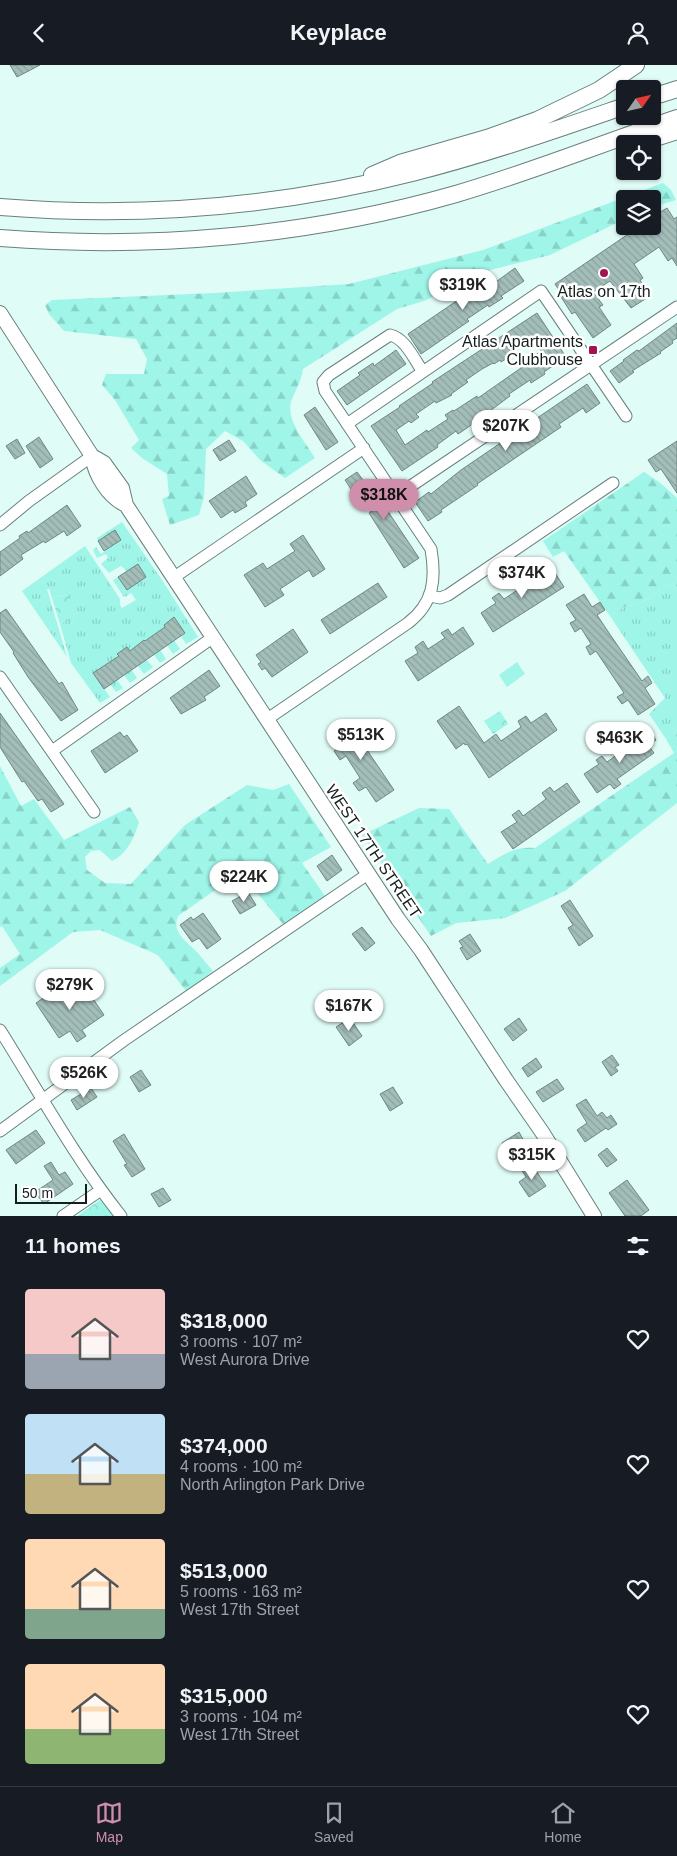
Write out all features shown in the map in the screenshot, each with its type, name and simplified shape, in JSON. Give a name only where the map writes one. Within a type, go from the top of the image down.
[{"type":"highway","points":[[343,189],[400,163],[487,138],[537,120],[599,90],[636,65]]},
{"type":"highway","points":[[661,94],[677,89]]},
{"type":"highway","points":[[0,207],[89,212],[167,210],[238,205],[343,189],[446,164],[616,109]]},
{"type":"highway","points":[[0,238],[49,241],[174,241],[280,231],[350,219],[421,203],[463,191],[556,161],[677,118]]},
{"type":"highway","points":[[661,136],[677,131]]},
{"type":"highway","points":[[556,161],[616,148]]},
{"type":"main road","name":"WEST 17TH STREET","points":[[0,313],[92,456],[95,470],[114,498],[126,505],[368,874],[542,1132],[594,1216]]},
{"type":"street","points":[[347,424],[541,291],[626,415]]},
{"type":"street","points":[[396,496],[677,307]]},
{"type":"street","points":[[266,720],[408,623],[421,611],[430,596],[434,577],[431,549],[325,391],[323,382],[329,375],[390,335],[397,336],[423,372]]},
{"type":"street","points":[[173,578],[364,449]]},
{"type":"street","points":[[0,525],[36,496],[92,456]]},
{"type":"street","points":[[430,596],[440,598],[448,595],[613,483]]},
{"type":"street","points":[[52,751],[212,638]]},
{"type":"street","points":[[0,677],[94,812]]},
{"type":"street","points":[[0,1131],[123,1041],[368,874]]},
{"type":"street","points":[[0,1030],[101,1189],[121,1216]]},
{"type":"street","points":[[63,1216],[101,1189]]},
{"type":"green space","points":[[663,183],[671,190],[676,200],[661,205],[661,190],[644,190]]},
{"type":"green space","points":[[616,200],[616,223],[550,255],[490,270],[424,301],[397,309],[303,369],[291,402],[291,417],[315,458],[285,478],[260,460],[243,441],[225,431],[206,449],[204,497],[199,515],[170,525],[162,499],[169,496],[167,474],[142,458],[131,448],[139,440],[115,400],[102,385],[106,374],[144,374],[147,359],[136,339],[64,331],[49,314],[45,305],[52,300],[214,293],[349,284],[483,250]]},
{"type":"green space","points":[[644,472],[677,498],[677,587],[669,585],[639,604],[624,607],[610,616],[564,551],[553,557],[543,541]]},
{"type":"green space","points":[[122,522],[198,637],[186,644],[181,636],[185,632],[174,618],[164,625],[180,649],[173,654],[167,645],[152,637],[166,659],[160,663],[144,641],[135,647],[153,667],[144,674],[137,665],[118,654],[128,671],[131,669],[137,678],[130,683],[123,674],[116,679],[123,688],[116,692],[101,668],[93,674],[110,697],[100,703],[71,663],[60,624],[75,619],[67,594],[52,598],[49,589],[47,589],[67,657],[22,591],[85,546],[120,599],[122,608],[136,600],[131,593],[125,597],[123,596],[113,580],[118,577],[127,590],[146,577],[138,565],[127,571],[121,566],[109,573],[101,564],[108,558],[106,554],[97,558],[93,550],[96,547],[101,554],[121,540],[115,530],[98,541],[97,538]]},
{"type":"green space","points":[[669,585],[677,587],[677,730],[666,739],[649,714],[665,698],[610,616],[624,607],[639,604]]},
{"type":"green space","points":[[68,594],[75,619],[60,624],[52,598]]},
{"type":"green space","points":[[517,662],[525,674],[507,687],[499,675]]},
{"type":"green space","points":[[500,711],[508,724],[493,734],[484,721]]},
{"type":"green space","points":[[677,730],[677,803],[565,891],[505,918],[456,923],[431,936],[362,835],[419,808],[449,809],[488,864],[515,850],[535,848],[674,753],[666,739]]},
{"type":"green space","points":[[0,766],[21,806],[34,799],[64,840],[130,807],[139,822],[132,839],[122,854],[112,861],[100,850],[91,851],[85,857],[87,870],[105,883],[131,884],[185,825],[247,785],[273,790],[289,784],[331,847],[302,863],[325,896],[283,924],[254,889],[231,879],[178,916],[176,922],[178,932],[213,971],[186,991],[158,955],[100,930],[73,932],[0,986],[0,968],[20,954],[2,926],[0,927]]},
{"type":"green space","points":[[103,1198],[115,1216],[77,1216]]},
{"type":"building","points":[[10,65],[40,65],[17,77]]},
{"type":"building","name":"Atlas on 17th","points":[[667,208],[674,219],[677,217],[677,266],[672,258],[668,261],[659,247],[634,264],[643,278],[640,280],[650,296],[631,308],[610,281],[593,292],[603,305],[599,307],[611,325],[593,338],[575,312],[572,314],[555,284],[627,235],[661,235],[661,212]]},
{"type":"building","points":[[515,268],[524,281],[501,296],[503,298],[489,307],[488,305],[467,319],[469,321],[421,354],[408,334],[483,283],[485,286],[491,281],[493,284]]},
{"type":"building","points":[[537,313],[566,357],[544,372],[545,374],[531,383],[530,380],[509,394],[510,396],[467,428],[458,434],[456,431],[437,445],[438,447],[402,471],[371,426],[400,407],[432,382]],"holes":[[[531,336],[541,351],[520,366],[521,368],[478,398],[477,396],[445,415],[448,419],[405,445],[396,430],[419,417],[416,414],[435,401],[436,403],[452,395],[468,382],[466,380],[482,369],[509,357],[506,354]]]},
{"type":"building","points":[[677,323],[677,338],[672,341],[673,343],[632,371],[634,372],[619,383],[610,371]]},
{"type":"building","points":[[396,350],[406,364],[347,405],[337,391],[360,375],[358,373],[373,363],[374,366]]},
{"type":"building","points":[[587,384],[600,403],[586,413],[583,408],[559,424],[561,427],[477,484],[428,521],[415,502],[429,492],[431,494],[461,470]]},
{"type":"building","points":[[315,407],[338,442],[326,450],[304,415]]},
{"type":"building","points":[[39,437],[53,459],[40,468],[26,446]]},
{"type":"building","points":[[17,439],[25,453],[15,459],[6,446]]},
{"type":"building","points":[[229,440],[236,451],[220,461],[213,450]]},
{"type":"building","points":[[677,441],[677,493],[661,469],[656,472],[648,460]]},
{"type":"building","points":[[357,472],[383,504],[419,558],[404,568],[369,513],[371,512],[358,493],[355,495],[345,480]]},
{"type":"building","points":[[246,476],[257,494],[245,502],[247,506],[235,513],[233,510],[221,518],[209,501]]},
{"type":"building","points":[[67,505],[81,526],[67,536],[64,531],[21,555],[23,559],[0,576],[0,552],[20,538],[19,536],[27,531],[28,533]]},
{"type":"building","points":[[115,530],[121,540],[104,551],[98,541]]},
{"type":"building","points":[[303,535],[325,569],[313,577],[309,570],[280,589],[284,595],[265,607],[244,575],[263,563],[267,569],[295,551],[290,544]]},
{"type":"building","points":[[138,564],[146,577],[127,590],[118,577]]},
{"type":"building","points":[[552,568],[564,587],[493,632],[481,613],[496,603],[492,598],[499,593],[504,599],[528,583],[524,578],[532,573],[536,578]]},
{"type":"building","points":[[378,583],[387,597],[330,634],[321,620]]},
{"type":"building","points":[[584,594],[592,607],[600,602],[605,610],[597,615],[642,681],[648,676],[652,683],[645,688],[655,704],[638,715],[628,700],[622,704],[617,697],[624,693],[596,651],[590,655],[586,647],[591,644],[581,628],[575,632],[570,623],[576,620],[566,605]]},
{"type":"building","points":[[6,609],[59,684],[62,682],[78,710],[61,721],[28,677],[0,632],[0,613]]},
{"type":"building","points":[[174,617],[185,633],[104,689],[93,673],[119,656],[117,654],[127,647],[130,651],[145,641],[165,627],[164,625]]},
{"type":"building","points":[[463,627],[474,644],[418,681],[405,661],[418,653],[415,647],[423,641],[428,649],[445,638],[441,633],[448,629],[452,635]]},
{"type":"building","points":[[293,629],[308,652],[272,677],[265,668],[262,670],[258,664],[261,662],[256,655]]},
{"type":"building","points":[[209,670],[220,686],[204,697],[206,700],[181,714],[170,698]]},
{"type":"building","points":[[459,706],[484,743],[496,734],[501,741],[521,727],[518,721],[526,716],[531,723],[546,713],[557,730],[489,778],[467,744],[465,745],[464,743],[456,749],[437,721]]},
{"type":"building","points":[[0,713],[64,804],[51,812],[42,799],[38,801],[24,781],[22,782],[0,747]]},
{"type":"building","points":[[349,720],[359,735],[365,731],[371,739],[363,744],[394,790],[376,802],[366,787],[359,791],[353,783],[360,778],[346,756],[340,760],[334,751],[341,747],[331,732]]},
{"type":"building","points":[[650,731],[656,740],[648,745],[654,753],[617,779],[621,784],[614,789],[610,784],[597,793],[584,774],[599,764],[596,760],[602,756],[607,762]]},
{"type":"building","points":[[120,732],[124,737],[127,735],[138,751],[105,773],[91,751]]},
{"type":"building","points":[[567,783],[580,802],[513,849],[501,832],[517,822],[512,815],[519,810],[523,816],[546,799],[542,793],[550,787],[554,792]]},
{"type":"building","points":[[332,855],[342,870],[327,881],[317,866]]},
{"type":"building","points":[[248,892],[256,905],[240,914],[232,901]]},
{"type":"building","points":[[570,900],[593,936],[579,946],[568,928],[573,925],[561,906]]},
{"type":"building","points":[[203,913],[221,939],[207,949],[199,938],[192,942],[180,925],[191,917],[193,920]]},
{"type":"building","points":[[362,927],[375,943],[365,951],[352,934]]},
{"type":"building","points":[[470,934],[481,951],[467,960],[460,948],[463,947],[459,941]]},
{"type":"building","points":[[81,981],[104,1015],[82,1030],[86,1036],[77,1042],[70,1031],[59,1038],[36,1003],[58,988],[61,993]]},
{"type":"building","points":[[350,1018],[362,1036],[349,1046],[336,1027]]},
{"type":"building","points":[[519,1018],[527,1030],[513,1041],[504,1029]]},
{"type":"building","points":[[612,1055],[619,1065],[615,1067],[618,1071],[611,1076],[602,1062]]},
{"type":"building","points":[[536,1058],[542,1067],[528,1077],[522,1068]]},
{"type":"building","points":[[141,1070],[151,1085],[139,1092],[130,1077]]},
{"type":"building","points":[[557,1079],[564,1089],[543,1102],[536,1092]]},
{"type":"building","points":[[393,1087],[403,1103],[390,1111],[380,1094]]},
{"type":"building","points":[[91,1088],[97,1097],[77,1110],[71,1100]]},
{"type":"building","points":[[586,1099],[597,1116],[602,1112],[607,1118],[611,1115],[617,1124],[608,1130],[606,1128],[585,1142],[577,1130],[587,1123],[576,1105]]},
{"type":"building","points":[[36,1130],[45,1143],[16,1164],[6,1150]]},
{"type":"building","points":[[519,1132],[525,1143],[508,1153],[502,1143]]},
{"type":"building","points":[[124,1134],[145,1169],[132,1177],[124,1165],[127,1164],[113,1141]]},
{"type":"building","points":[[607,1148],[617,1160],[607,1167],[598,1155]]},
{"type":"building","points":[[51,1162],[59,1175],[65,1172],[73,1184],[44,1204],[35,1192],[53,1180],[44,1166]]},
{"type":"building","points":[[531,1163],[546,1186],[529,1197],[519,1182],[526,1177],[521,1169]]},
{"type":"building","points":[[627,1180],[649,1210],[641,1216],[625,1216],[609,1193]]},
{"type":"building","points":[[163,1188],[171,1200],[159,1207],[151,1194]]},
{"type":"place","name":"Atlas on 17th","points":[[604,273]]},
{"type":"place","name":"Atlas Apartments Clubhouse","points":[[593,350]]}]
